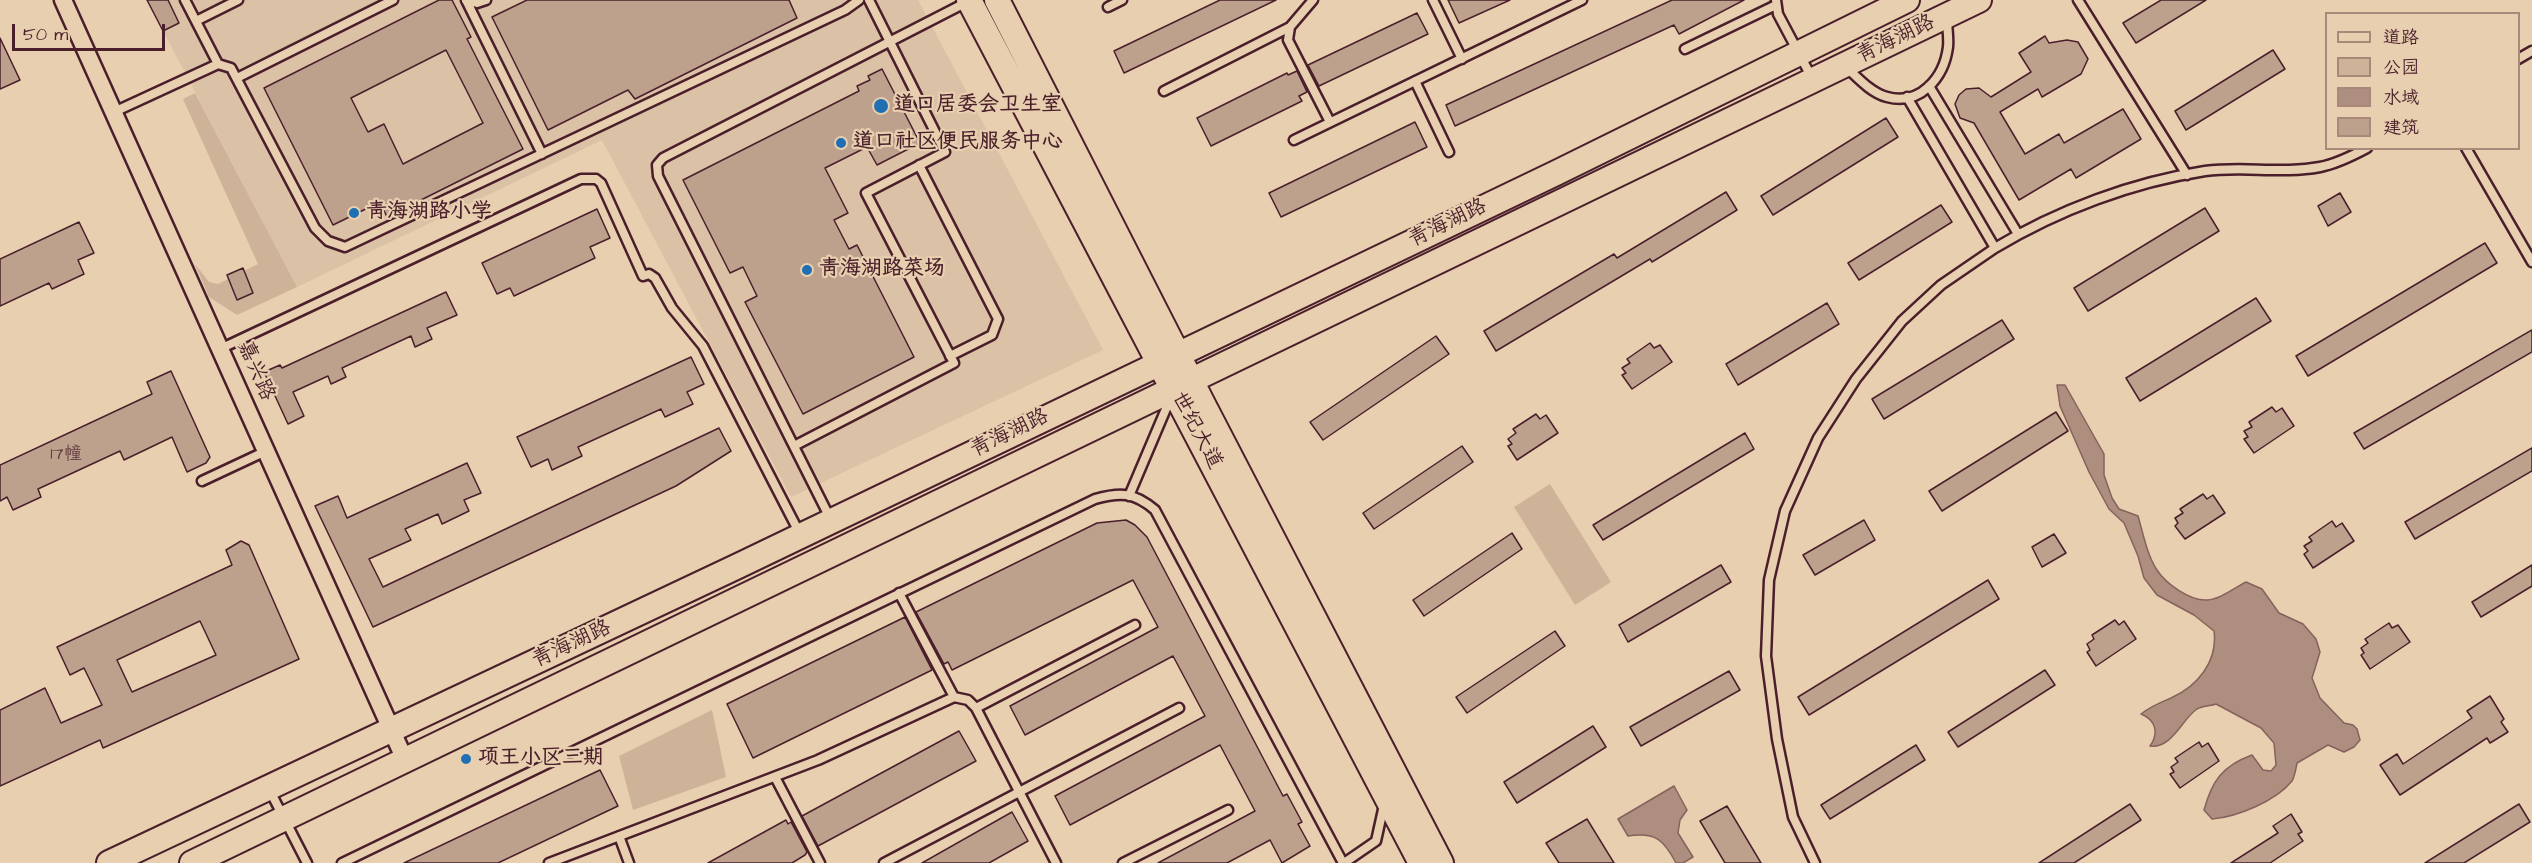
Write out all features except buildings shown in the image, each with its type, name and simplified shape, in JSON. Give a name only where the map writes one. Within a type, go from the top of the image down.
[{"type":"main road","name":"世纪大道","points":[[997,0],[1168,358]]},
{"type":"main road","name":"青海湖路","points":[[110,863],[801,536],[1556,173],[1907,0]]},
{"type":"main road","name":"世纪大道","points":[[969,1],[1168,358],[1421,863]]},
{"type":"main road","name":"青海湖路","points":[[192,863],[1964,5]]},
{"type":"main road","name":"世纪大道","points":[[1182,385],[1441,863]]},
{"type":"street","name":"嘉兴路","points":[[63,0],[405,760]]},
{"type":"lane","points":[[185,0],[218,64],[231,69],[237,78],[315,228],[328,241],[345,247],[844,10],[859,0]]},
{"type":"lane","points":[[196,21],[238,0]]},
{"type":"lane","points":[[237,78],[393,0]]},
{"type":"lane","points":[[466,0],[542,154]]},
{"type":"lane","points":[[466,0],[477,3],[486,0]]},
{"type":"lane","points":[[794,446],[954,363],[866,193],[945,152],[869,0]]},
{"type":"lane","points":[[1108,7],[1122,0]]},
{"type":"lane","points":[[1164,91],[1290,27],[1313,0]]},
{"type":"lane","points":[[1433,0],[1462,59]]},
{"type":"lane","points":[[1294,140],[1582,0]]},
{"type":"lane","points":[[2078,0],[2187,175]]},
{"type":"lane","points":[[832,520],[658,176],[657,165],[663,158],[969,1]]},
{"type":"lane","points":[[1685,49],[1776,2],[1813,80]]},
{"type":"lane","points":[[1844,65],[1868,87],[1885,96],[1915,96],[1935,81],[1964,5]]},
{"type":"lane","points":[[1290,27],[1288,40],[1330,122]]},
{"type":"lane","points":[[114,112],[218,64]]},
{"type":"lane","points":[[1415,81],[1449,152]]},
{"type":"lane","points":[[1929,86],[2018,234]]},
{"type":"lane","points":[[1906,97],[1995,248]]},
{"type":"lane","points":[[1815,863],[1794,817],[1777,739],[1766,656],[1769,580],[1785,511],[1818,438],[1856,379],[1902,321],[1941,285],[2018,234],[2086,205],[2144,184],[2207,171],[2320,167],[2351,157],[2363,150]]},
{"type":"lane","points":[[2467,150],[2532,262]]},
{"type":"lane","points":[[919,165],[998,319],[992,335],[950,356]]},
{"type":"lane","points":[[220,349],[581,179],[596,179],[601,183],[643,276],[650,274],[655,278],[672,308],[704,346],[801,536]]},
{"type":"lane","points":[[1128,496],[1182,385]]},
{"type":"lane","points":[[202,481],[267,451]]},
{"type":"lane","points":[[342,863],[1095,499],[1115,494],[1140,498],[1155,510],[1343,863],[1376,841],[1386,795]]},
{"type":"lane","points":[[899,593],[954,697]]},
{"type":"lane","points":[[976,708],[1135,625]]},
{"type":"lane","points":[[549,863],[776,777],[954,697],[968,700],[976,708],[1056,863]]},
{"type":"lane","points":[[884,863],[1179,708]]},
{"type":"lane","points":[[776,777],[820,863]]},
{"type":"lane","points":[[269,789],[307,863]]},
{"type":"lane","points":[[1123,863],[1228,810]]},
{"type":"lane","points":[[620,836],[629,863]]},
{"type":"shaded area","points":[[147,0],[918,0],[1103,350],[791,497],[602,140],[297,287]]},
{"type":"green space","points":[[195,93],[297,287],[237,315],[209,297],[195,264],[209,282],[218,284],[258,264],[183,99]]},
{"type":"green space","points":[[1550,484],[1611,582],[1575,605],[1514,507]]},
{"type":"green space","points":[[712,710],[726,777],[633,810],[619,756]]},
{"type":"water","points":[[2057,385],[2065,385],[2104,454],[2104,475],[2112,498],[2119,509],[2138,516],[2151,558],[2161,575],[2179,591],[2200,600],[2217,598],[2246,582],[2262,589],[2279,613],[2303,624],[2316,639],[2320,652],[2312,678],[2320,698],[2344,723],[2353,725],[2357,729],[2360,740],[2354,747],[2344,752],[2328,745],[2297,763],[2292,781],[2276,795],[2255,807],[2212,819],[2204,810],[2220,776],[2233,764],[2252,755],[2263,770],[2271,771],[2276,765],[2274,743],[2261,728],[2216,704],[2197,709],[2165,743],[2150,746],[2155,732],[2153,723],[2141,714],[2181,693],[2198,679],[2213,652],[2214,631],[2194,615],[2157,595],[2144,578],[2138,556],[2124,523],[2109,509],[2089,472],[2060,406]]},
{"type":"water","points":[[1674,786],[1687,810],[1680,820],[1678,833],[1693,857],[1683,863],[1676,863],[1658,839],[1646,835],[1628,836],[1618,819]]},
{"type":"place","name":"道口居委会卫生室","points":[[881,106]]},
{"type":"place","name":"道口社区便民服务中心","points":[[841,143]]},
{"type":"place","name":"青海湖路小学","points":[[354,213]]},
{"type":"place","name":"青海湖路菜场","points":[[807,270]]},
{"type":"place","name":"项王小区三期","points":[[466,759]]}]
